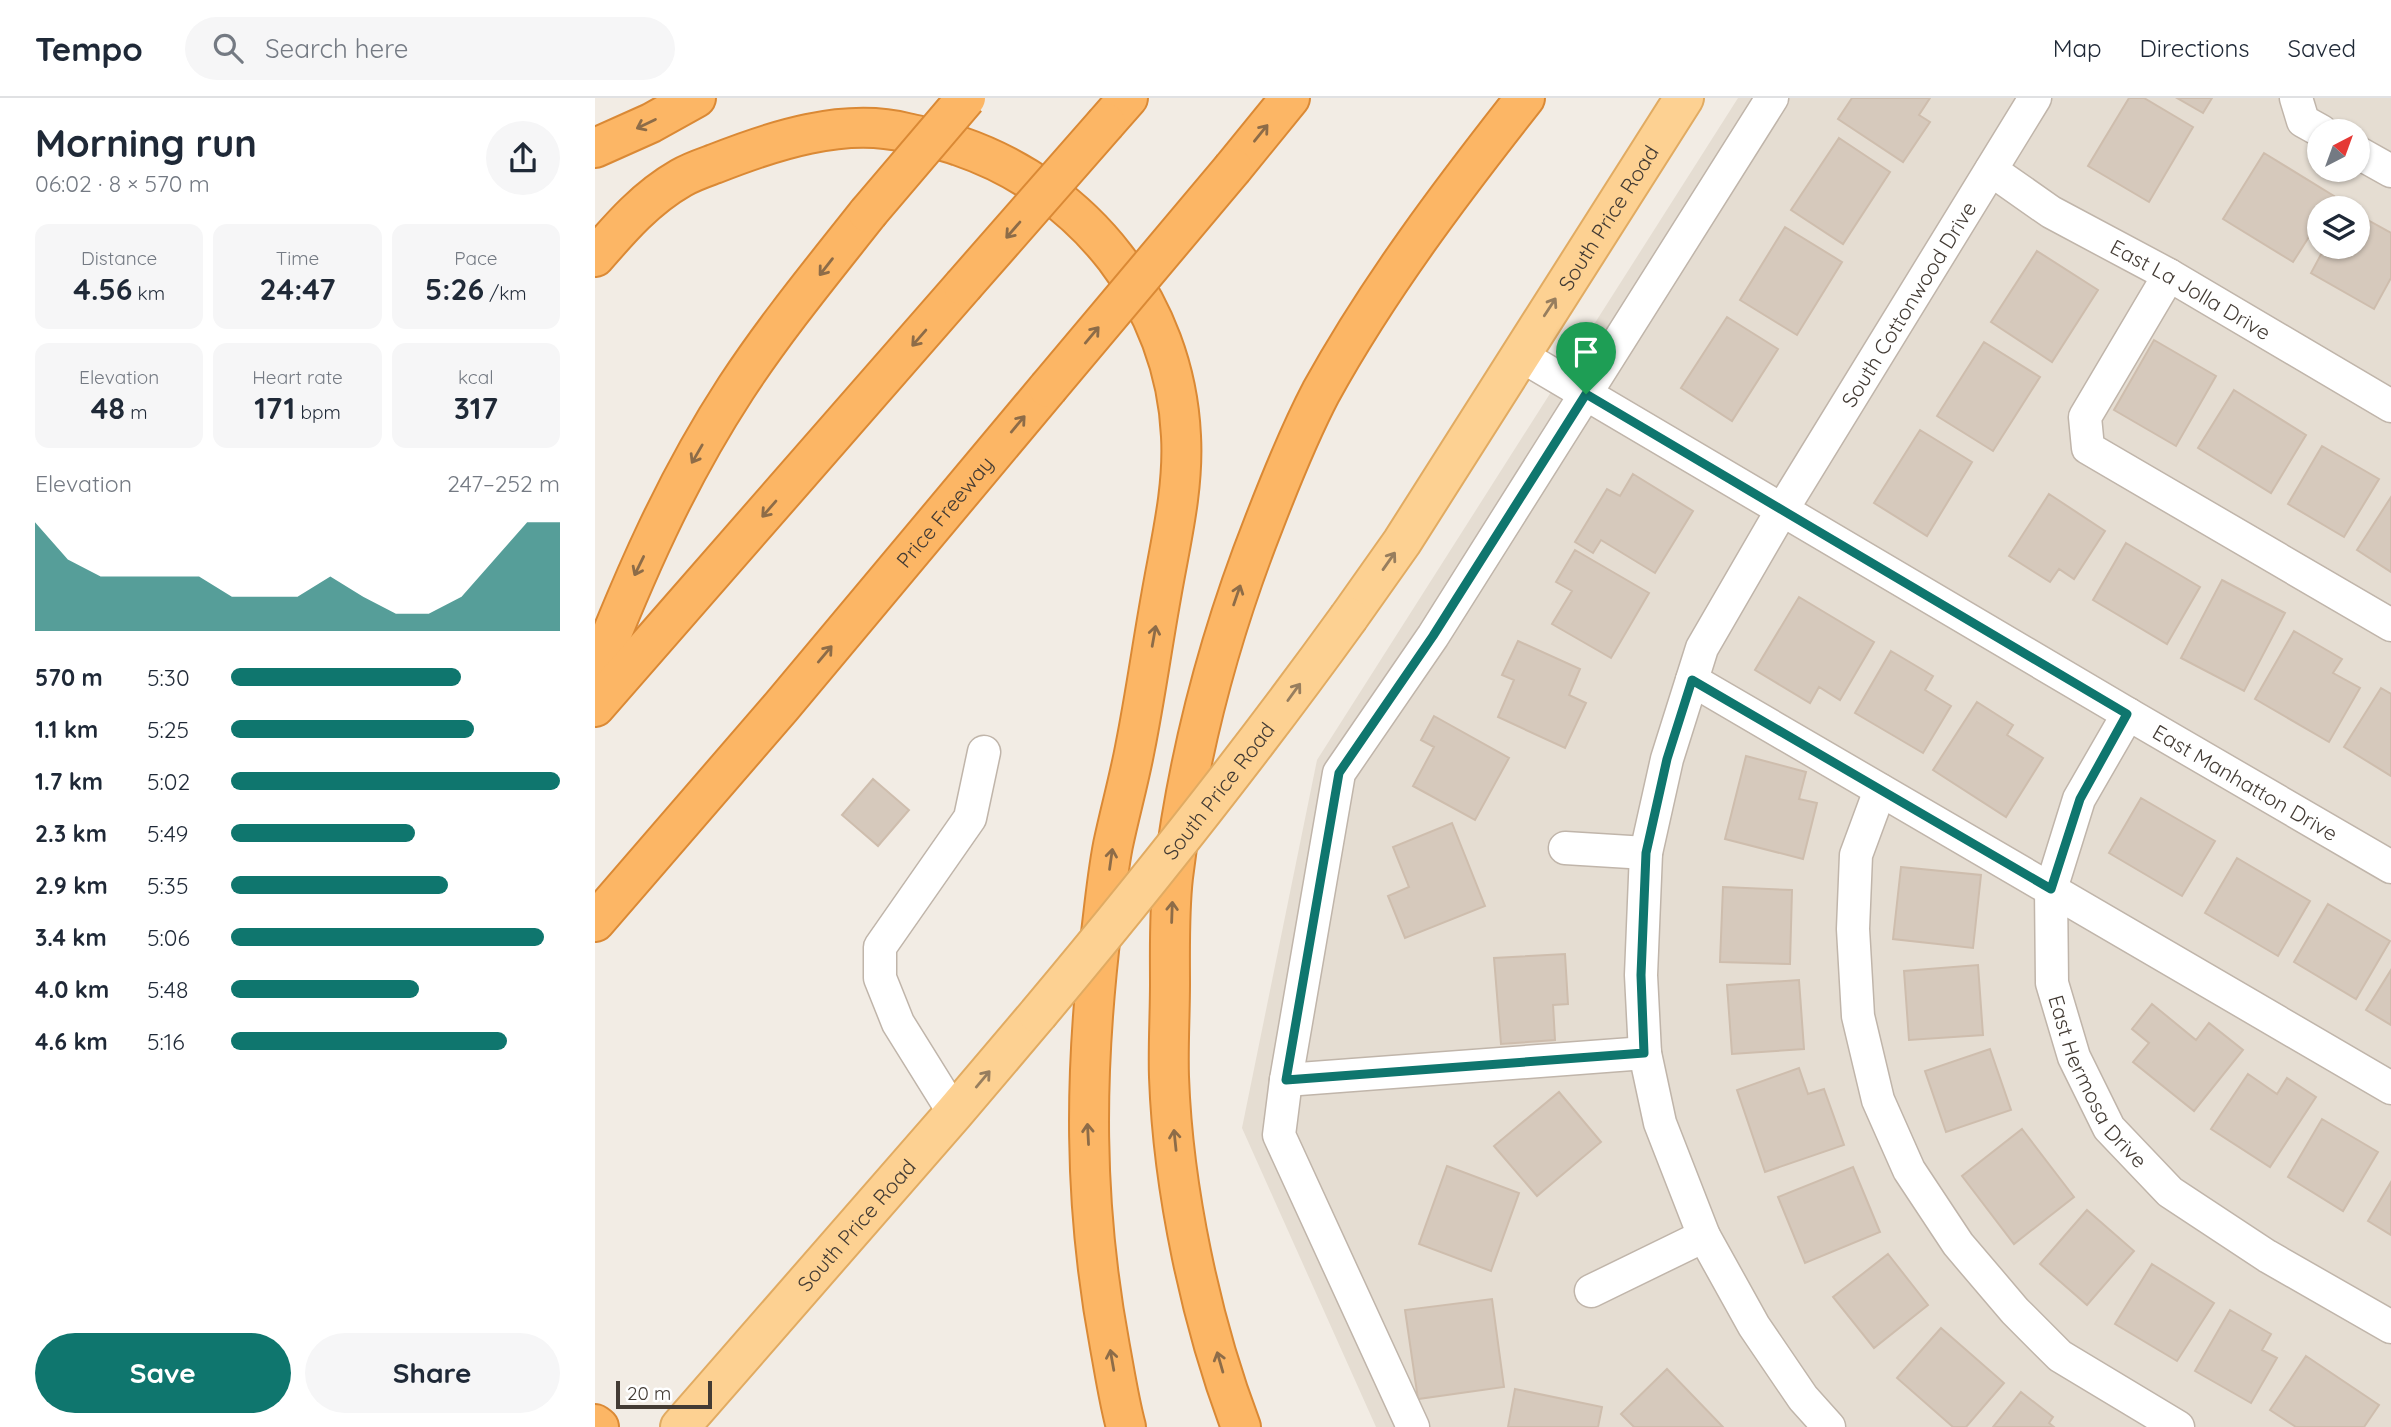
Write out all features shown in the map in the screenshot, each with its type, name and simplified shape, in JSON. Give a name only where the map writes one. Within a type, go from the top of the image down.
[{"type":"highway","points":[[595,148],[696,98]]},
{"type":"highway","points":[[595,676],[629,588],[669,505],[743,378],[867,213],[966,98]]},
{"type":"highway","name":"Price Freeway","points":[[595,922],[781,707],[1290,98]]},
{"type":"highway","points":[[1241,1427],[1204,1307],[1180,1195],[1169,1078],[1173,879],[1204,707],[1221,641],[1246,567],[1286,467],[1321,394],[1371,308],[1418,238],[1525,98]]},
{"type":"highway","points":[[595,707],[1117,111]]},
{"type":"highway","points":[[595,257],[631,215],[682,177],[746,151],[801,136],[853,128],[899,130],[960,146],[1009,168],[1060,201],[1098,235],[1127,272],[1152,314],[1166,348],[1176,394],[1181,435],[1181,484],[1135,748],[1113,846],[1092,1009],[1087,1120],[1095,1247],[1103,1311],[1126,1427]]},
{"type":"highway","points":[[595,951],[781,707]]},
{"type":"highway","points":[[595,1423],[599,1427]]},
{"type":"main road","name":"South Price Road","points":[[680,1427],[1038,1014],[1243,762],[1402,541],[1684,98]]},
{"type":"street","points":[[1413,1427],[1279,1135],[1339,773],[1433,636],[1772,98]]},
{"type":"street","name":"South Cottonwood Drive","points":[[1829,1427],[1803,1398],[1761,1336],[1704,1236],[1660,1123],[1644,1053],[1641,975],[1646,853],[1667,759],[1702,648],[1782,510],[2035,98]]},
{"type":"street","points":[[2295,98],[2303,121],[2307,123]]},
{"type":"street","points":[[2370,159],[2391,171]]},
{"type":"street","name":"East La Jolla Drive","points":[[1990,170],[2051,212],[2169,275],[2391,406]]},
{"type":"street","points":[[2169,275],[2085,417],[2088,448],[2391,625]]},
{"type":"street","name":"East Manhatton Drive","points":[[1520,355],[2391,867]]},
{"type":"street","points":[[1692,680],[2391,1088]]},
{"type":"street","name":"East Hermosa Drive","points":[[2127,714],[2080,799],[2051,889],[2052,982],[2074,1057],[2109,1128],[2170,1192],[2267,1256],[2391,1327]]},
{"type":"street","points":[[954,1113],[898,1023],[880,978],[880,947],[970,818],[984,752]]},
{"type":"street","points":[[1880,790],[1856,855],[1853,929],[1858,1016],[1878,1100],[1909,1170],[1958,1244],[2015,1311],[2060,1356],[2178,1427]]},
{"type":"street","points":[[1565,848],[1646,853]]},
{"type":"street","points":[[1286,1080],[1644,1053]]},
{"type":"street","points":[[1591,1291],[1704,1236]]},
{"type":"shaded area","points":[[1738,98],[2391,98],[2391,1427],[1376,1427],[1242,1128],[1317,760]]},
{"type":"building","points":[[1852,98],[1930,98],[1919,115],[1930,122],[1903,162],[1838,119]]},
{"type":"building","points":[[2129,98],[2144,98],[2193,127],[2149,202],[2088,166]]},
{"type":"building","points":[[2177,98],[2212,98],[2203,113]]},
{"type":"building","points":[[1839,138],[1890,172],[1843,244],[1791,210]]},
{"type":"building","points":[[2264,153],[2307,179],[2307,182],[2334,196],[2307,196],[2307,240],[2293,262],[2223,219]]},
{"type":"building","points":[[2370,221],[2391,233],[2391,278],[2374,309],[2311,273],[2319,259],[2370,259]]},
{"type":"building","points":[[1785,227],[1842,262],[1797,335],[1740,300]]},
{"type":"building","points":[[2037,251],[2098,290],[2052,362],[1991,322]]},
{"type":"building","points":[[1727,317],[1778,349],[1732,421],[1681,388]]},
{"type":"building","points":[[2154,340],[2216,376],[2176,446],[2114,410]]},
{"type":"building","points":[[1984,342],[2040,377],[1993,451],[1937,416]]},
{"type":"building","points":[[2234,390],[2306,435],[2271,493],[2198,448]]},
{"type":"building","points":[[1920,430],[1972,462],[1927,536],[1874,503]]},
{"type":"building","points":[[2322,446],[2379,479],[2344,537],[2288,504]]},
{"type":"building","points":[[1633,474],[1693,511],[1655,573],[1601,540],[1593,553],[1575,542],[1607,489],[1620,496]]},
{"type":"building","points":[[2049,494],[2105,531],[2074,579],[2059,569],[2050,582],[2009,556]]},
{"type":"building","points":[[2391,497],[2391,572],[2357,550]]},
{"type":"building","points":[[2126,543],[2200,587],[2167,644],[2093,600]]},
{"type":"building","points":[[1575,550],[1649,593],[1611,658],[1552,624],[1572,591],[1556,582]]},
{"type":"building","points":[[2222,580],[2285,613],[2244,691],[2181,658]]},
{"type":"building","points":[[1799,597],[1874,642],[1840,700],[1819,687],[1810,703],[1755,670]]},
{"type":"building","points":[[2294,631],[2342,659],[2333,673],[2360,688],[2329,742],[2255,699]]},
{"type":"building","points":[[1518,641],[1580,669],[1569,695],[1586,703],[1565,748],[1498,717],[1514,680],[1502,675]]},
{"type":"building","points":[[1891,651],[1933,676],[1925,690],[1951,706],[1923,753],[1855,713]]},
{"type":"building","points":[[2381,688],[2391,694],[2391,776],[2344,747]]},
{"type":"building","points":[[1977,702],[2013,725],[2007,735],[2043,758],[2006,817],[1933,770]]},
{"type":"building","points":[[1434,716],[1509,758],[1475,820],[1413,786],[1434,747],[1421,740]]},
{"type":"building","points":[[1746,756],[1806,772],[1799,799],[1817,803],[1803,859],[1725,839]]},
{"type":"building","points":[[873,779],[909,810],[878,846],[842,815]]},
{"type":"building","points":[[2141,798],[2215,841],[2182,896],[2109,853]]},
{"type":"building","points":[[1452,823],[1485,906],[1405,938],[1388,896],[1409,887],[1393,847]]},
{"type":"building","points":[[2237,858],[2310,901],[2278,956],[2205,913]]},
{"type":"building","points":[[1901,867],[1981,875],[1973,948],[1893,939]]},
{"type":"building","points":[[1723,887],[1792,890],[1790,964],[1720,962]]},
{"type":"building","points":[[2328,904],[2390,941],[2356,999],[2294,962]]},
{"type":"building","points":[[1565,954],[1568,1004],[1553,1005],[1555,1040],[1501,1044],[1494,958]]},
{"type":"building","points":[[1978,965],[1983,1035],[1909,1040],[1904,971]]},
{"type":"building","points":[[2391,970],[2391,1025],[2366,1010]]},
{"type":"building","points":[[1799,980],[1804,1049],[1732,1054],[1727,985]]},
{"type":"building","points":[[2152,1004],[2196,1040],[2209,1023],[2243,1050],[2194,1111],[2133,1062],[2149,1043],[2132,1029]]},
{"type":"building","points":[[1990,1049],[2011,1110],[1946,1132],[1925,1071]]},
{"type":"building","points":[[1799,1068],[1808,1094],[1824,1089],[1844,1145],[1765,1172],[1737,1090]]},
{"type":"building","points":[[2248,1074],[2277,1094],[2287,1078],[2316,1097],[2270,1167],[2211,1129]]},
{"type":"building","points":[[1559,1092],[1601,1142],[1537,1196],[1494,1146]]},
{"type":"building","points":[[2322,1119],[2378,1152],[2343,1211],[2288,1177]]},
{"type":"building","points":[[2022,1129],[2074,1197],[2014,1244],[1962,1176]]},
{"type":"building","points":[[1447,1166],[1519,1193],[1491,1271],[1419,1244]]},
{"type":"building","points":[[1853,1167],[1880,1232],[1805,1263],[1778,1197]]},
{"type":"building","points":[[2391,1182],[2391,1235],[2368,1221]]},
{"type":"building","points":[[2087,1210],[2134,1251],[2087,1305],[2040,1264]]},
{"type":"building","points":[[1888,1254],[1928,1305],[1874,1348],[1833,1297]]},
{"type":"building","points":[[2152,1264],[2214,1303],[2177,1361],[2115,1324]]},
{"type":"building","points":[[1492,1299],[1504,1387],[1418,1399],[1405,1310]]},
{"type":"building","points":[[2230,1310],[2271,1334],[2262,1350],[2277,1358],[2251,1403],[2195,1371]]},
{"type":"building","points":[[1941,1328],[2004,1383],[1966,1427],[1953,1427],[1897,1378]]},
{"type":"building","points":[[2306,1356],[2379,1405],[2364,1427],[2296,1427],[2270,1410]]},
{"type":"building","points":[[1667,1369],[1723,1427],[1634,1427],[1621,1414]]},
{"type":"building","points":[[1515,1389],[1602,1407],[1598,1427],[1508,1427]]},
{"type":"building","points":[[2021,1392],[2053,1417],[2049,1423],[2054,1427],[1993,1427]]},
{"type":"route","points":[[1586,394],[2127,714],[2080,799],[2051,889],[1692,680],[1667,759],[1646,853],[1641,975],[1644,1053],[1286,1080],[1339,773],[1433,636],[1586,394]]}]
